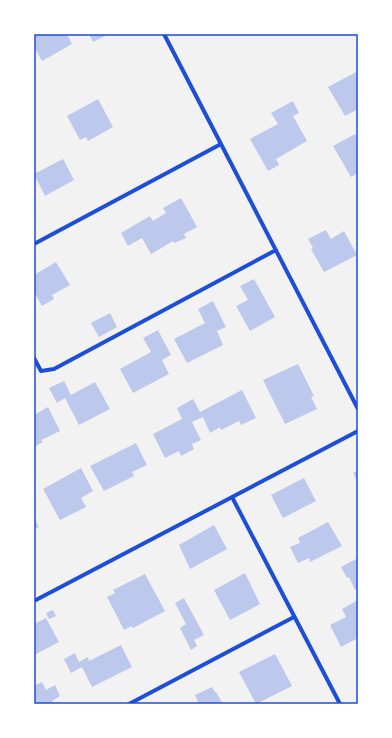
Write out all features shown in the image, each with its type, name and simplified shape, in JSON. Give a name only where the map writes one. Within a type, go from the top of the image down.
[{"type":"street","points":[[164,34],[358,409]]},
{"type":"street","points":[[34,244],[220,144]]},
{"type":"street","points":[[34,358],[41,371],[54,369],[276,250]]},
{"type":"street","points":[[34,601],[358,431]]},
{"type":"street","points":[[232,497],[340,704]]},
{"type":"street","points":[[130,704],[294,617]]},
{"type":"building","points":[[67,34],[72,44],[42,61],[34,47],[34,35]]},
{"type":"building","points":[[89,34],[109,34],[93,42]]},
{"type":"building","points":[[358,71],[358,109],[345,116],[328,87]]},
{"type":"building","points":[[98,99],[113,127],[88,141],[86,137],[80,140],[67,116]]},
{"type":"building","points":[[293,101],[299,113],[293,116],[307,141],[276,159],[279,165],[268,171],[250,139],[278,124],[271,113]]},
{"type":"building","points":[[355,134],[358,140],[358,173],[351,177],[333,146]]},
{"type":"building","points":[[63,159],[74,180],[45,196],[34,174]]},
{"type":"building","points":[[181,198],[197,227],[184,234],[186,238],[174,243],[173,241],[151,254],[142,238],[128,246],[121,233],[150,216],[153,221],[166,213],[163,208]]},
{"type":"building","points":[[326,230],[331,239],[344,231],[357,255],[324,272],[311,249],[313,248],[308,239]]},
{"type":"building","points":[[56,262],[70,285],[52,295],[54,299],[42,306],[34,292],[34,275]]},
{"type":"building","points":[[254,279],[275,317],[250,331],[236,306],[248,300],[240,286]]},
{"type":"building","points":[[213,301],[226,327],[217,331],[223,345],[187,363],[174,339],[205,323],[198,309]]},
{"type":"building","points":[[110,313],[117,327],[99,337],[91,323]]},
{"type":"building","points":[[158,330],[171,355],[162,360],[169,374],[133,393],[120,369],[151,352],[143,338]]},
{"type":"building","points":[[298,364],[314,396],[311,397],[317,409],[285,424],[263,380]]},
{"type":"building","points":[[64,381],[71,395],[95,382],[110,409],[79,425],[65,398],[57,403],[49,388]]},
{"type":"building","points":[[242,390],[256,418],[241,425],[239,421],[221,430],[220,427],[210,433],[203,417],[192,422],[201,440],[192,444],[194,449],[181,456],[179,451],[165,458],[153,434],[182,419],[177,408],[193,399],[200,412]]},
{"type":"building","points":[[48,407],[60,431],[41,440],[43,442],[34,447],[34,415]]},
{"type":"building","points":[[136,443],[147,465],[132,472],[134,476],[104,491],[90,466]]},
{"type":"building","points":[[81,468],[93,491],[81,498],[86,507],[60,520],[43,489]]},
{"type":"building","points":[[358,470],[358,483],[353,473]]},
{"type":"building","points":[[304,478],[316,501],[283,518],[271,495]]},
{"type":"building","points":[[34,518],[39,527],[34,529]]},
{"type":"building","points":[[328,522],[342,546],[310,562],[309,558],[298,563],[290,547],[300,543],[298,538]]},
{"type":"building","points":[[214,525],[227,549],[190,569],[179,545]]},
{"type":"building","points":[[358,558],[358,588],[355,590],[349,577],[347,578],[341,567]]},
{"type":"building","points":[[245,573],[260,604],[230,620],[214,590]]},
{"type":"building","points":[[145,574],[165,611],[133,628],[132,626],[124,630],[107,597],[115,593],[113,590]]},
{"type":"building","points":[[184,598],[204,635],[194,640],[197,646],[191,650],[180,628],[186,624],[175,603]]},
{"type":"building","points":[[358,600],[358,638],[341,647],[330,625],[346,617],[342,609]]},
{"type":"building","points":[[53,610],[56,616],[49,619],[46,613]]},
{"type":"building","points":[[46,618],[59,642],[34,655],[34,624]]},
{"type":"building","points":[[121,645],[132,667],[92,687],[82,667],[71,673],[64,659],[75,653],[79,662],[88,657],[89,661]]},
{"type":"building","points":[[275,654],[292,686],[256,704],[239,672]]},
{"type":"building","points":[[42,682],[46,690],[55,685],[60,696],[52,701],[53,704],[34,704],[34,686]]},
{"type":"building","points":[[212,687],[223,704],[197,704],[196,702],[198,702],[195,695]]}]
